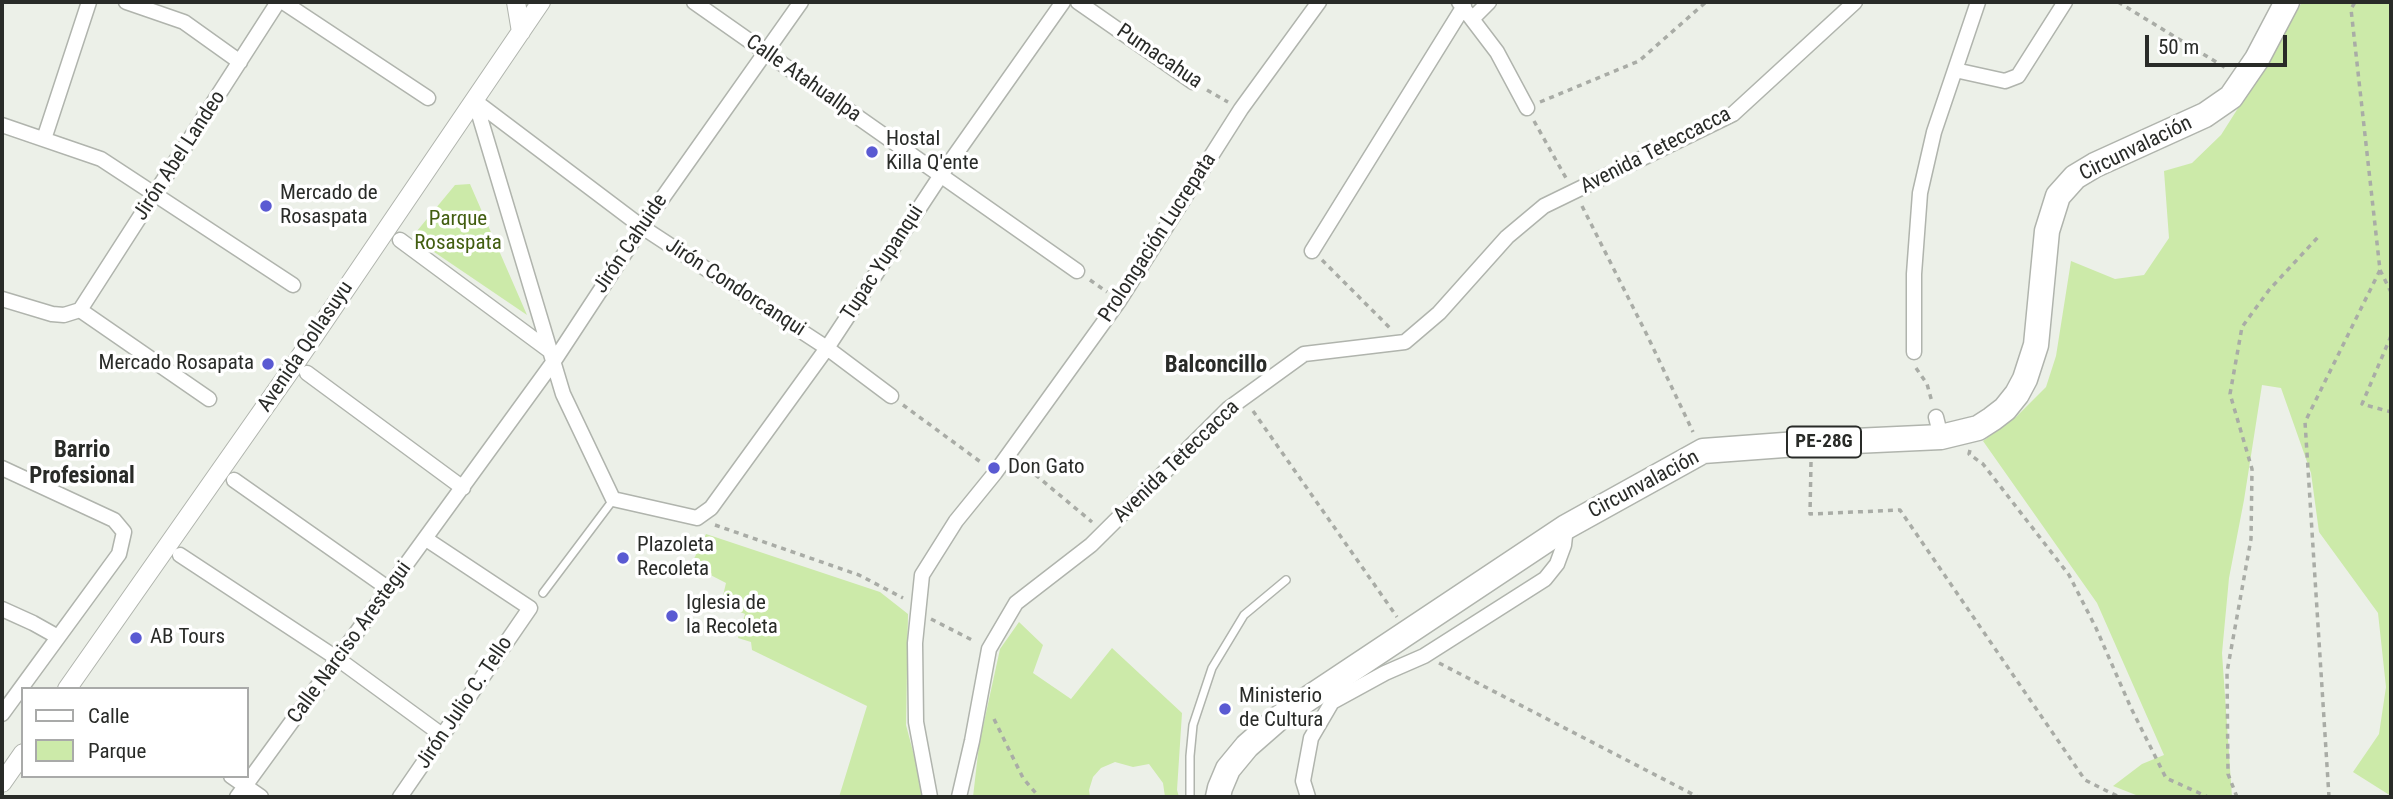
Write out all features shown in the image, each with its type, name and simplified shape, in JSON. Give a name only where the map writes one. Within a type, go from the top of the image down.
[{"type":"highway","name":"Circunvalación","points":[[1218,797],[1228,769],[1247,746],[1279,718],[1566,527],[1703,452],[1811,443],[1939,427],[1966,432],[1978,428],[2005,409],[2025,379],[2036,345],[2047,231],[2058,196],[2075,177],[2095,165],[2205,115],[2231,97],[2251,69],[2287,2]]},
{"type":"street","points":[[44,139],[89,2]]},
{"type":"street","points":[[126,2],[184,22],[240,62]]},
{"type":"street","name":"Jirón Abel Landeo","points":[[80,310],[278,2]]},
{"type":"street","points":[[283,2],[428,98]]},
{"type":"street","points":[[516,2],[521,32]]},
{"type":"street","name":"Avenida Qollasuyu","points":[[68,687],[295,365],[541,2]]},
{"type":"street","name":"Calle Atahuallpa","points":[[694,2],[1077,271]]},
{"type":"street","name":"Jirón Cahuide","points":[[463,488],[552,356],[801,2]]},
{"type":"street","name":"Tupac Yupanqui","points":[[696,519],[711,508],[827,348],[941,175],[1063,2]]},
{"type":"street","name":"Pumacahua","points":[[1078,2],[1193,82]]},
{"type":"street","name":"Prolongación Lucrepata","points":[[930,797],[916,722],[915,643],[922,575],[956,521],[1010,453],[1119,301],[1241,109],[1319,2]]},
{"type":"street","points":[[1312,251],[1465,9],[1489,2]]},
{"type":"street","name":"Avenida Teteccacca","points":[[959,797],[989,649],[1016,603],[1091,545],[1228,409],[1304,354],[1405,342],[1439,313],[1507,237],[1544,206],[1733,114],[1855,2]]},
{"type":"street","points":[[1914,352],[1914,274],[1920,193],[1934,132],[1978,2]]},
{"type":"street","points":[[1955,70],[2005,81],[2018,76],[2065,2]]},
{"type":"street","points":[[1465,9],[1497,52],[1527,108]]},
{"type":"street","points":[[475,101],[564,394],[613,499],[696,519]]},
{"type":"street","name":"Jirón Condorcanqui","points":[[475,101],[642,227],[827,348],[891,396]]},
{"type":"street","points":[[2,125],[101,159],[292,285]]},
{"type":"street","points":[[400,240],[552,356]]},
{"type":"street","points":[[2,299],[52,314],[64,315],[80,310],[209,399]]},
{"type":"street","points":[[306,373],[463,488]]},
{"type":"street","points":[[2,468],[114,520],[124,532],[119,554],[22,687]]},
{"type":"street","points":[[234,480],[389,589]]},
{"type":"street","name":"Calle Narciso Arestegui","points":[[241,792],[463,488]]},
{"type":"street","points":[[1308,797],[1303,781],[1311,738],[1332,702],[1385,673],[1424,656],[1545,579],[1557,564],[1564,545],[1566,527]]},
{"type":"street","name":"Jirón Julio C. Tello","points":[[400,797],[530,608],[426,539]]},
{"type":"street","points":[[180,555],[338,659],[442,735]]},
{"type":"street","points":[[2,609],[58,637]]},
{"type":"street","points":[[2,715],[21,689]]},
{"type":"street","points":[[2,783],[21,756]]},
{"type":"street","points":[[241,792],[261,797]]},
{"type":"lane","points":[[543,593],[613,499]]},
{"type":"lane","points":[[1190,797],[1193,724],[1212,668],[1244,615],[1286,580]]},
{"type":"path","points":[[1694,432],[1575,192],[1527,108],[1639,61],[1706,2]]},
{"type":"path","points":[[2119,2],[2234,73]]},
{"type":"path","points":[[2355,2],[2351,9],[2380,270],[2391,292]]},
{"type":"path","name":"Pumacahua","points":[[1193,82],[1241,109]]},
{"type":"path","points":[[2236,797],[2228,774],[2227,672],[2251,540],[2252,469],[2230,394],[2242,327],[2269,290],[2319,236]]},
{"type":"path","points":[[1312,251],[1405,342]]},
{"type":"path","points":[[2329,797],[2305,422],[2380,270]]},
{"type":"path","points":[[1077,271],[1119,301]]},
{"type":"path","points":[[2391,336],[2362,404],[2391,412]]},
{"type":"path","points":[[1914,352],[1915,365],[1927,384],[1939,427]]},
{"type":"path","points":[[891,396],[995,473]]},
{"type":"path","points":[[1244,397],[1401,622]]},
{"type":"path","points":[[1966,432],[1971,442],[1969,454],[1983,464],[2069,575],[2166,778],[2208,797]]},
{"type":"path","points":[[1811,443],[1810,514],[1900,509],[2085,780],[2119,797]]},
{"type":"path","points":[[1010,453],[1104,532]]},
{"type":"path","points":[[696,519],[859,575],[989,649]]},
{"type":"path","points":[[1424,656],[1698,797]]},
{"type":"path","points":[[993,713],[1023,778],[1039,797]]},
{"type":"green space","points":[[2302,2],[2391,2],[2391,796],[2353,772],[2379,734],[2386,687],[2378,613],[2319,532],[2311,473],[2281,388],[2262,385],[2229,578],[2222,653],[2232,797],[2141,797],[2113,786],[2142,764],[2164,755],[2097,603],[1983,441],[2016,417],[2046,387],[2056,356],[2071,261],[2115,279],[2144,275],[2169,238],[2164,171],[2192,163],[2221,135]]},
{"type":"green space","name":"Parque Rosaspata","points":[[470,184],[527,315],[412,237],[455,185]]},
{"type":"green space","points":[[706,534],[880,592],[908,614],[906,725],[925,797],[839,797],[867,706],[752,650],[751,642],[738,638],[745,614],[721,604],[726,583],[691,565]]},
{"type":"green space","points":[[1019,622],[1043,645],[1033,673],[1071,699],[1112,648],[1182,713],[1177,790],[1179,797],[1165,797],[1163,783],[1149,764],[1133,767],[1115,762],[1101,768],[1093,777],[1090,797],[973,797],[979,745],[1000,649]]},
{"type":"place","name":"Hostal Killa Q'ente","points":[[872,152]]},
{"type":"place","name":"Mercado de Rosaspata","points":[[266,206]]},
{"type":"place","name":"Mercado Rosapata","points":[[268,364]]},
{"type":"place","name":"Don Gato","points":[[994,468]]},
{"type":"place","name":"Plazoleta Recoleta","points":[[623,558]]},
{"type":"place","name":"Iglesia de la Recoleta","points":[[672,616]]},
{"type":"place","name":"AB Tours","points":[[136,638]]},
{"type":"place","name":"Ministerio de Cultura","points":[[1225,709]]},
{"type":"district","name":"Balconcillo","points":[[1216,366]]},
{"type":"district","name":"Barrio Profesional","points":[[82,464]]}]
